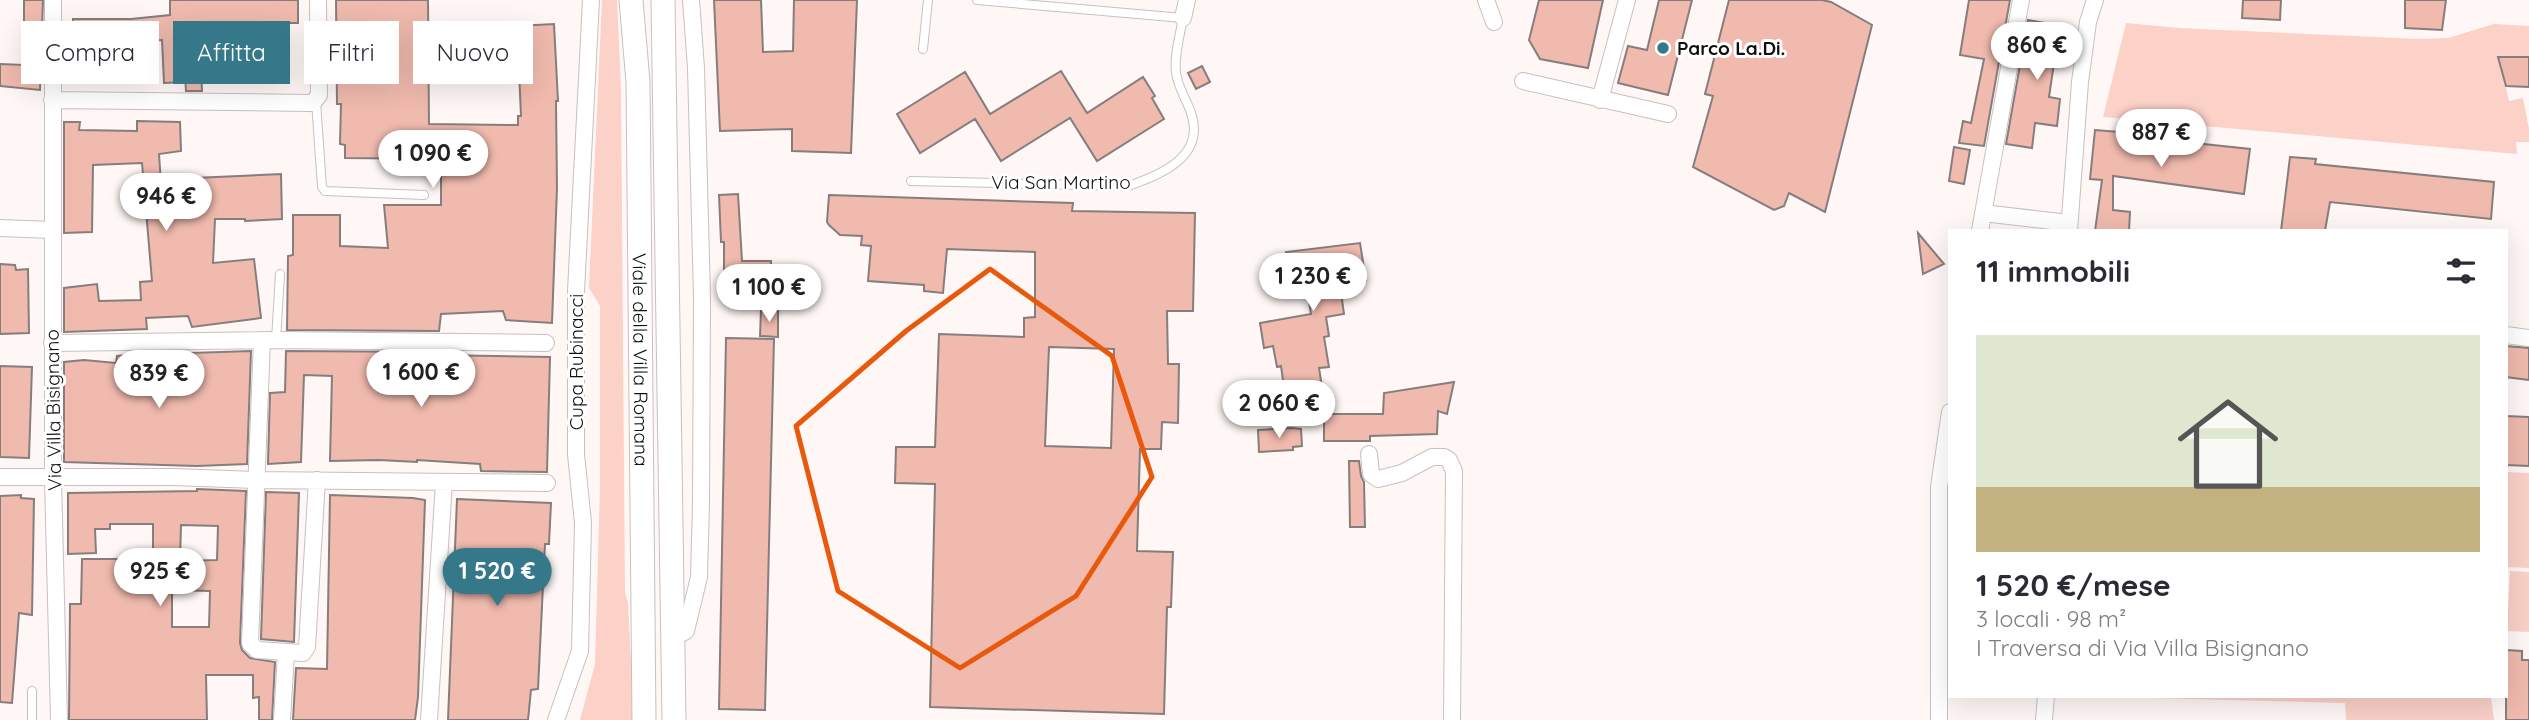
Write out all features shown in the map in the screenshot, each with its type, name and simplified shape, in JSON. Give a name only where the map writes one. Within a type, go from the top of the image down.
[{"type":"main road","name":"Viale della Villa Romana","points":[[663,0],[674,720]]},
{"type":"main road","name":"Viale della Villa Romana","points":[[632,9],[638,82],[644,720]]},
{"type":"street","name":"Via Villa Bisignano","points":[[53,0],[53,479],[59,720]]},
{"type":"street","points":[[52,100],[310,103],[316,100],[318,94],[318,0]]},
{"type":"street","name":"Cupa Rubinacci","points":[[555,720],[580,651],[583,523],[576,454],[576,291],[591,0]]},
{"type":"street","points":[[673,638],[686,631],[699,577],[702,297],[696,68],[691,0]]},
{"type":"street","name":"Via San Martino","points":[[1183,18],[1186,0]]},
{"type":"street","points":[[1486,0],[1494,22]]},
{"type":"street","points":[[1600,100],[1627,0]]},
{"type":"street","points":[[1980,229],[2021,0]]},
{"type":"street","points":[[1983,213],[2069,227],[2080,82],[2088,22],[2095,0]]},
{"type":"street","points":[[1523,80],[1668,114]]},
{"type":"street","points":[[0,228],[52,230]]},
{"type":"street","points":[[2508,335],[2529,338]]},
{"type":"street","points":[[269,340],[256,480],[250,643],[257,650],[303,653],[307,647],[317,480]]},
{"type":"street","points":[[52,343],[269,340],[546,343]]},
{"type":"street","points":[[1939,720],[1939,487],[1948,426]]},
{"type":"street","points":[[1368,454],[1371,474],[1378,479],[1402,473],[1432,457],[1449,460],[1454,471],[1452,720]]},
{"type":"street","points":[[0,477],[547,483]]},
{"type":"street","points":[[429,720],[444,482]]},
{"type":"street","points":[[282,720],[286,653]]},
{"type":"street","points":[[2044,720],[2046,698]]},
{"type":"lane","points":[[923,50],[928,0]]},
{"type":"lane","points":[[977,0],[1183,18]]},
{"type":"lane","name":"Via San Martino","points":[[911,181],[1128,186],[1152,178],[1184,158],[1195,132],[1192,115],[1176,75],[1175,63],[1183,18]]},
{"type":"lane","points":[[316,100],[322,187],[325,191],[424,194]]},
{"type":"lane","points":[[269,340],[279,274]]},
{"type":"lane","points":[[32,691],[32,720]]},
{"type":"highlighted area","points":[[990,269],[1112,356],[1152,477],[1076,596],[960,668],[838,591],[796,426],[906,331]]},
{"type":"shaded area","points":[[602,0],[617,0],[621,90],[625,593],[628,603],[634,720],[580,720],[595,664],[600,487],[600,306],[589,288]]},
{"type":"shaded area","points":[[2126,23],[2179,28],[2420,39],[2448,38],[2494,24],[2529,26],[2529,57],[2499,57],[2509,101],[2523,98],[2529,142],[2516,142],[2517,154],[2103,117]]},
{"type":"shaded area","points":[[2508,472],[2529,473],[2529,568],[2508,567]]},
{"type":"shaded area","points":[[2510,571],[2529,572],[2529,632],[2508,631]]},
{"type":"shaded area","points":[[2152,698],[2491,698],[2494,720],[2346,720],[2345,703]]},
{"type":"building","points":[[24,0],[43,0],[42,21],[24,21]]},
{"type":"building","points":[[170,0],[298,0],[298,23],[173,21],[173,83],[164,83],[159,21],[73,21],[170,15]]},
{"type":"building","points":[[336,0],[428,0],[428,21],[413,21],[413,84],[429,84],[429,124],[518,125],[518,116],[521,116],[520,84],[533,84],[533,25],[554,24],[558,101],[552,323],[506,320],[503,311],[441,314],[439,331],[287,330],[288,256],[293,255],[293,215],[340,215],[340,246],[388,248],[384,205],[441,205],[441,159],[345,158],[345,145],[340,144],[341,104],[337,104],[337,84],[399,84],[399,21],[336,21]]},
{"type":"building","points":[[714,0],[761,0],[763,52],[793,51],[794,0],[857,0],[851,153],[792,151],[792,129],[720,131]]},
{"type":"building","points":[[1539,0],[1603,0],[1588,68],[1540,59],[1529,40]]},
{"type":"building","name":"Parco La.Di.","points":[[1659,0],[1692,0],[1668,95],[1618,83],[1628,46],[1647,50]]},
{"type":"building","points":[[1729,0],[1822,0],[1831,2],[1872,25],[1825,212],[1789,193],[1784,206],[1774,210],[1693,167],[1713,96],[1705,94]]},
{"type":"building","points":[[1969,0],[2010,0],[1984,146],[1959,143],[1963,121],[1971,123],[1984,59],[1960,55]]},
{"type":"building","points":[[2243,0],[2281,0],[2280,20],[2242,18]]},
{"type":"building","points":[[2405,0],[2446,0],[2442,30],[2405,28]]},
{"type":"building","points":[[2028,20],[2069,27],[2065,64],[2054,63],[2049,97],[2060,99],[2057,126],[2035,123],[2032,148],[2006,144]]},
{"type":"building","points":[[2498,57],[2529,57],[2529,87],[2506,86]]},
{"type":"building","points":[[0,64],[21,65],[21,84],[40,84],[40,90],[0,86]]},
{"type":"building","points":[[1202,66],[1210,82],[1196,89],[1188,73]]},
{"type":"building","points":[[1061,71],[1087,113],[1143,77],[1155,96],[1152,98],[1164,119],[1097,161],[1070,118],[1001,161],[975,119],[920,153],[897,114],[965,72],[990,114]]},
{"type":"building","points":[[186,84],[202,84],[202,91],[186,91]]},
{"type":"building","points":[[137,121],[180,122],[181,151],[159,154],[161,183],[194,183],[194,178],[281,174],[282,219],[215,219],[213,263],[254,259],[261,318],[192,327],[188,316],[146,318],[147,329],[64,332],[64,288],[97,284],[99,301],[141,300],[140,282],[152,281],[142,163],[93,165],[92,232],[64,233],[64,122],[80,122],[79,130],[137,131]]},
{"type":"building","points":[[2095,130],[2250,149],[2244,194],[2113,176],[2113,210],[2130,212],[2129,229],[2095,229],[2102,180],[2090,179]]},
{"type":"building","points":[[1954,147],[1970,150],[1964,184],[1949,181]]},
{"type":"building","points":[[2290,157],[2316,159],[2315,164],[2494,182],[2491,219],[2330,202],[2325,229],[2281,229]]},
{"type":"building","points":[[738,194],[742,261],[771,261],[771,289],[724,289],[724,242],[721,242],[719,195]]},
{"type":"building","points":[[829,195],[1073,203],[1072,211],[1195,213],[1193,311],[1167,311],[1168,364],[1179,364],[1178,423],[1162,422],[1161,449],[1140,449],[1137,551],[1173,552],[1171,607],[1167,607],[1164,714],[930,707],[935,484],[895,483],[896,447],[935,447],[939,334],[1024,337],[1024,318],[1035,317],[1035,252],[947,249],[943,293],[924,291],[924,285],[868,281],[871,246],[861,245],[862,236],[840,235],[827,222]],"holes":[[[1049,347],[1114,349],[1111,448],[1045,446]]]},
{"type":"building","points":[[1918,233],[1944,264],[1923,274]]},
{"type":"building","points":[[1360,243],[1366,281],[1340,285],[1344,314],[1326,317],[1329,336],[1324,337],[1329,367],[1319,368],[1322,387],[1285,394],[1281,366],[1277,367],[1273,346],[1264,348],[1260,323],[1311,314],[1305,279],[1291,282],[1286,252]]},
{"type":"building","points":[[0,264],[15,265],[16,270],[28,269],[29,333],[0,334]]},
{"type":"building","points":[[761,310],[778,311],[778,337],[760,336]]},
{"type":"building","points":[[726,338],[774,339],[765,710],[719,709]]},
{"type":"building","points":[[2508,346],[2529,348],[2529,380],[2508,377]]},
{"type":"building","points":[[251,351],[247,464],[197,466],[64,462],[64,362],[84,360],[116,363],[117,356],[127,355]]},
{"type":"building","points":[[286,351],[436,352],[436,355],[550,357],[547,472],[481,471],[480,464],[417,460],[330,461],[332,376],[304,375],[301,462],[268,464],[270,393],[285,392]]},
{"type":"building","points":[[0,366],[32,367],[29,458],[0,457]]},
{"type":"building","points":[[1454,382],[1447,414],[1438,411],[1437,434],[1370,436],[1370,441],[1324,441],[1324,414],[1383,414],[1384,393]]},
{"type":"building","points":[[2508,416],[2529,417],[2529,466],[2508,465]]},
{"type":"building","points":[[1301,429],[1302,446],[1293,447],[1293,450],[1259,452],[1258,430]]},
{"type":"building","points":[[1349,461],[1359,461],[1364,482],[1365,527],[1350,527]]},
{"type":"building","points":[[246,491],[240,643],[242,650],[250,658],[275,662],[272,720],[259,720],[259,697],[253,698],[253,675],[206,675],[207,720],[69,720],[70,604],[81,604],[82,559],[153,559],[153,524],[110,524],[110,529],[95,529],[96,553],[68,554],[68,493]],"holes":[[[181,525],[218,526],[217,560],[180,561]],[[172,590],[210,591],[209,627],[172,627]]]},
{"type":"building","points":[[266,492],[299,493],[294,642],[261,639]]},
{"type":"building","points":[[21,495],[21,498],[34,499],[32,615],[19,613],[12,703],[0,702],[0,496]]},
{"type":"building","points":[[330,495],[425,500],[415,720],[293,720],[296,668],[327,669]]},
{"type":"building","points":[[457,499],[551,503],[549,544],[545,544],[538,689],[531,690],[528,720],[448,720]]},
{"type":"building","points":[[2508,650],[2522,651],[2522,660],[2529,660],[2529,720],[2506,720]]},
{"type":"place","name":"Parco La.Di.","points":[[1663,48]]}]
